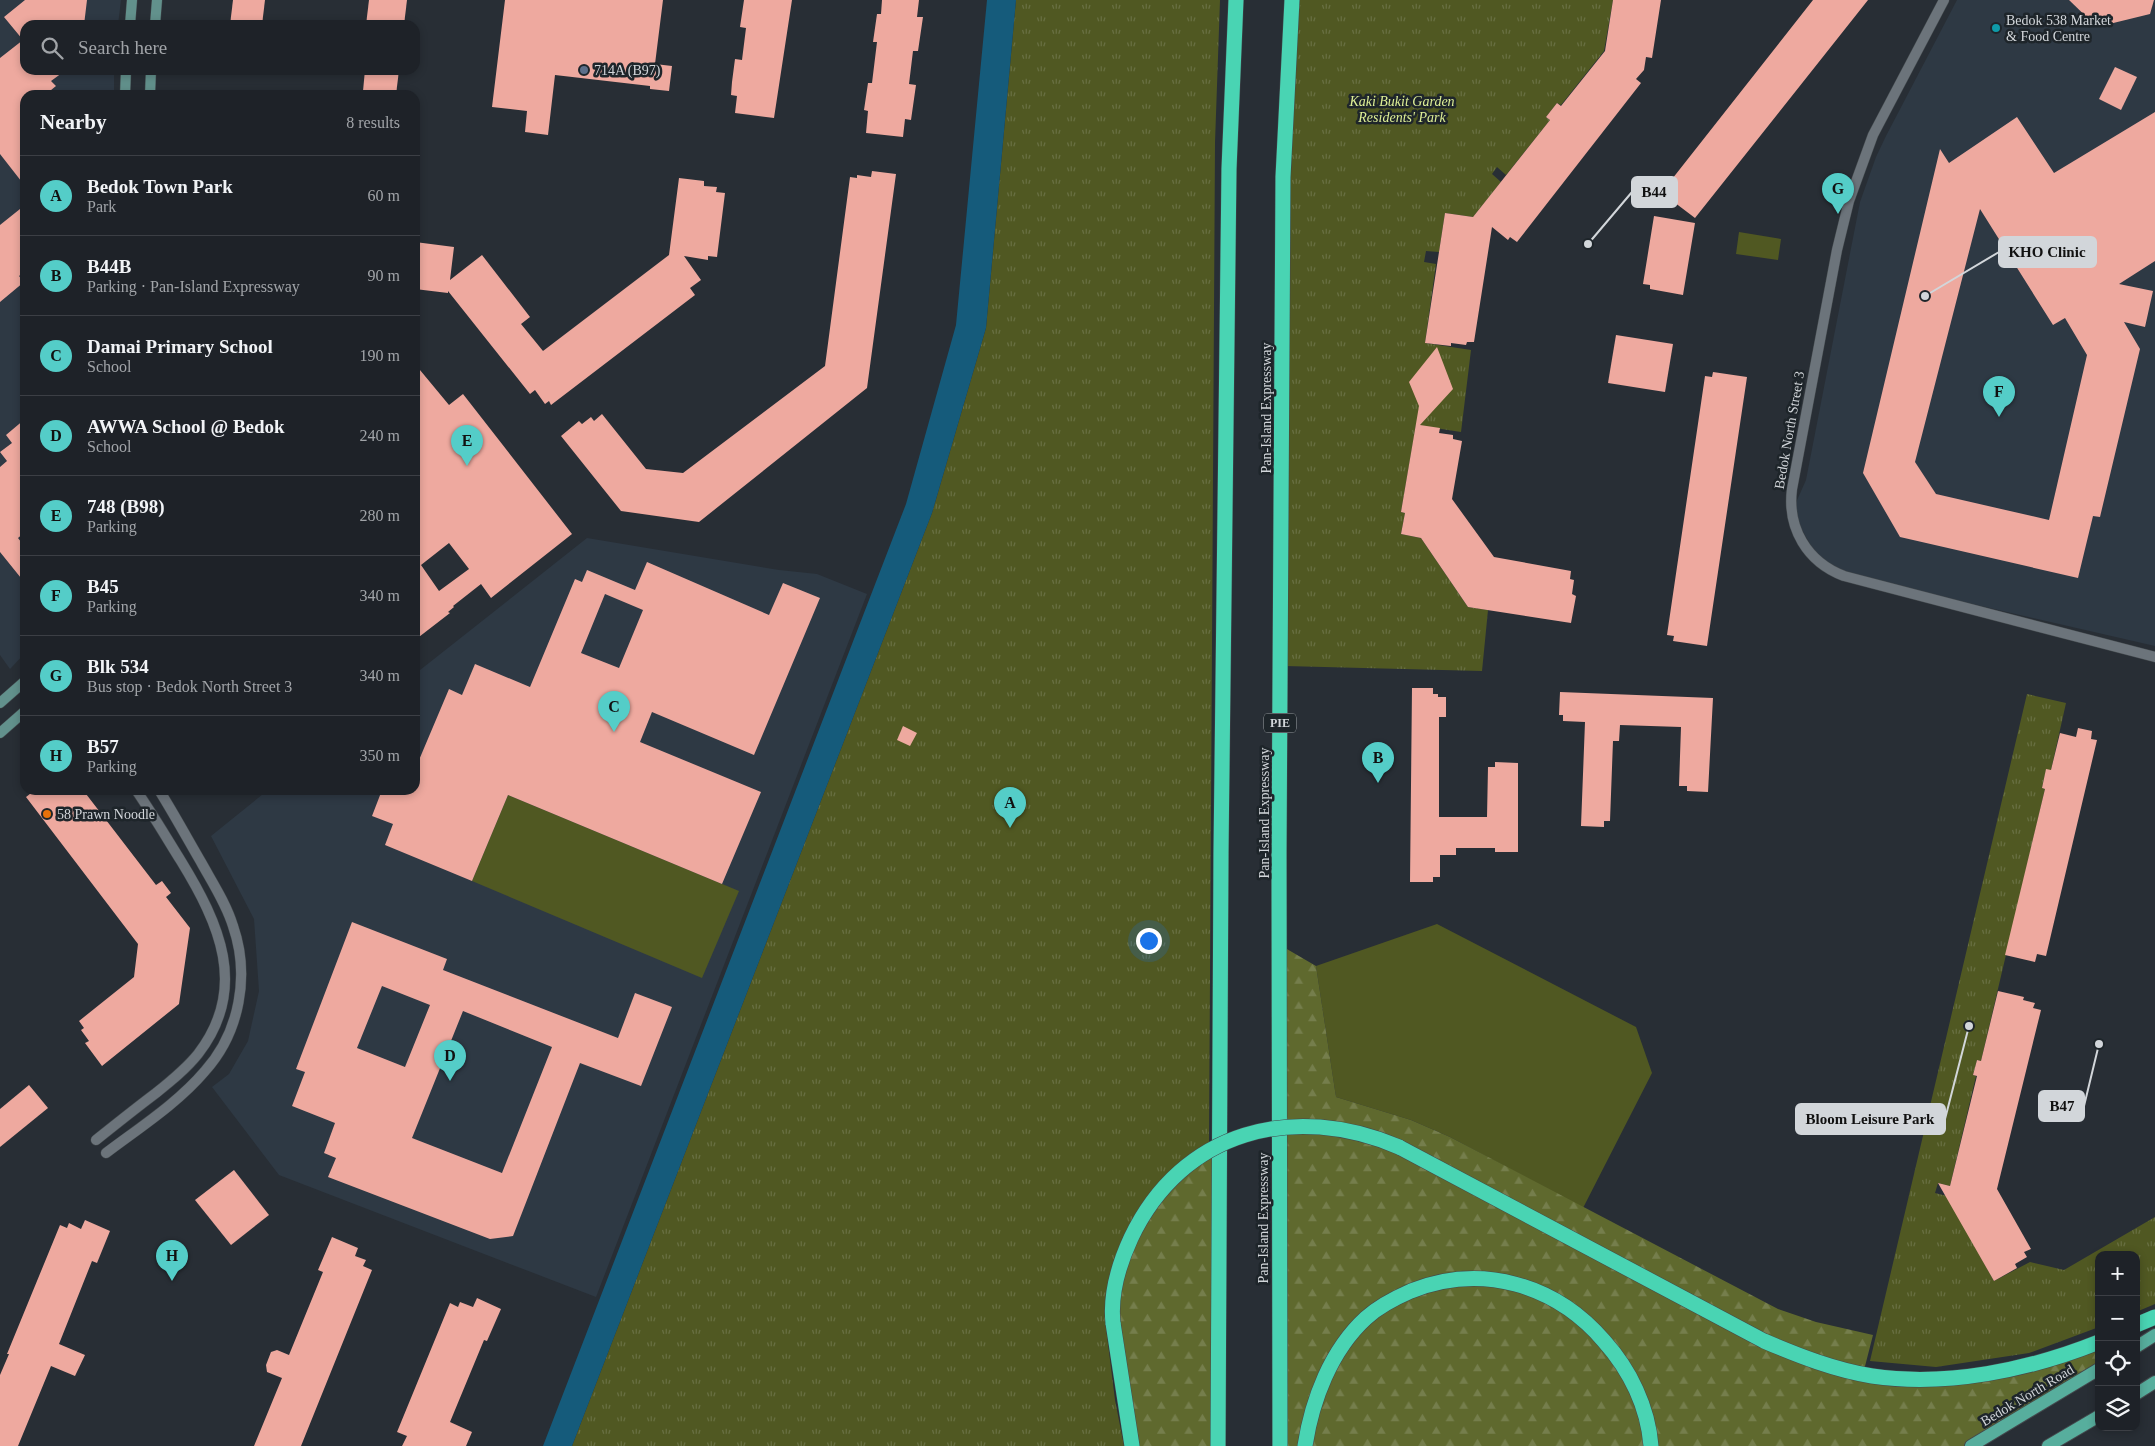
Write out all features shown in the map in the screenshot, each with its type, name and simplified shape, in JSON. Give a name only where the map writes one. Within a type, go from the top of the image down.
[{"type":"highway","points":[[1218,1446],[1221,853],[1228,208],[1236,0]]},
{"type":"highway","name":"Pan-Island Expressway","points":[[1280,1446],[1283,187],[1292,0]]},
{"type":"highway","points":[[1132,1446],[1113,1323],[1113,1304],[1117,1278],[1127,1248],[1138,1226],[1151,1204],[1164,1188],[1180,1173],[1211,1151],[1249,1133],[1294,1126],[1321,1126],[1345,1130],[1399,1148],[1764,1341],[1823,1364],[1872,1376],[1910,1379],[1947,1378],[2031,1364],[2095,1343]]},
{"type":"highway","points":[[1304,1446],[1310,1415],[1322,1383],[1344,1344],[1361,1323],[1380,1307],[1401,1296],[1441,1282],[1474,1278],[1503,1282],[1537,1292],[1570,1310],[1594,1330],[1623,1364],[1634,1384],[1646,1418],[1652,1446]]},
{"type":"highway","points":[[2140,1323],[2155,1317]]},
{"type":"main road","points":[[130,20],[132,0]]},
{"type":"main road","points":[[155,20],[157,0]]},
{"type":"main road","points":[[125,90],[126,75]]},
{"type":"main road","points":[[150,90],[151,75]]},
{"type":"main road","points":[[0,703],[20,685]]},
{"type":"main road","points":[[0,733],[20,716]]},
{"type":"main road","points":[[12,723],[20,722]]},
{"type":"main road","points":[[2140,1344],[2155,1335]]},
{"type":"main road","name":"Bedok North Road","points":[[1971,1446],[2095,1371]]},
{"type":"main road","points":[[2140,1391],[2155,1382]]},
{"type":"main road","points":[[2048,1446],[2095,1418]]},
{"type":"street","name":"Bedok North Street 3","points":[[1944,0],[1873,135],[1849,201],[1836,250],[1792,488],[1791,507],[1794,526],[1802,542],[1813,557],[1828,568],[1844,576],[2155,657]]},
{"type":"street","points":[[96,1140],[183,1071],[198,1055],[214,1027],[224,990],[223,953],[214,923],[187,871],[139,795]]},
{"type":"street","points":[[106,1153],[195,1082],[218,1054],[234,1021],[240,997],[242,973],[239,949],[229,914],[162,795]]},
{"type":"shaded area","points":[[0,0],[121,0],[119,20],[20,20],[20,75],[114,75],[114,90],[20,90],[20,658],[10,669],[0,655]]},
{"type":"shaded area","points":[[1957,0],[2155,0],[2155,646],[1851,576],[1833,568],[1814,551],[1801,528],[1794,507],[1806,480],[1860,202],[1876,157],[1886,136]]},
{"type":"shaded area","points":[[587,538],[779,570],[817,574],[867,594],[596,1297],[279,1175],[212,1087],[229,1074],[248,1041],[259,991],[254,919],[211,836],[262,795],[420,795],[420,670]]},
{"type":"green space","points":[[1016,0],[1220,0],[1215,142],[1209,1144],[1179,1165],[1148,1195],[1123,1237],[1109,1281],[1105,1320],[1115,1400],[1124,1446],[572,1446],[932,513],[986,328]]},
{"type":"green space","name":"Kaki Bukit Garden Residents' Park","points":[[1296,0],[1613,0],[1604,51],[1561,105],[1557,103],[1546,117],[1550,120],[1506,175],[1497,167],[1492,174],[1501,182],[1473,217],[1445,213],[1439,252],[1426,251],[1424,262],[1436,264],[1425,343],[1471,350],[1461,432],[1416,425],[1401,512],[1405,513],[1401,534],[1421,538],[1468,607],[1488,610],[1482,671],[1285,666],[1291,175]]},
{"type":"green space","points":[[1739,232],[1781,239],[1778,260],[1736,254]]},
{"type":"green space","points":[[2027,694],[2066,703],[2051,770],[2046,770],[2042,788],[2045,789],[1981,1061],[1977,1060],[1973,1075],[1976,1076],[1950,1186],[1938,1183],[1935,1193],[1947,1196],[1994,1281],[2030,1262],[2064,1270],[2095,1252],[2095,1328],[2029,1353],[1936,1367],[1870,1361]]},
{"type":"green space","points":[[508,795],[739,891],[702,978],[472,881]]},
{"type":"green space","points":[[1437,924],[1636,1027],[1652,1073],[1583,1208],[1450,1137],[1411,1120],[1336,1097],[1316,966]]},
{"type":"green space","points":[[1280,945],[1316,966],[1336,1097],[1411,1120],[1450,1137],[1778,1309],[1816,1322],[1873,1335],[1863,1374],[1937,1379],[2095,1343],[2095,1371],[1971,1446],[1280,1446]]},
{"type":"green space","points":[[1220,1151],[1218,1446],[1132,1446],[1126,1411],[1117,1278],[1160,1193]]},
{"type":"green space","points":[[2155,1217],[2155,1304],[2140,1310],[2140,1251],[2097,1251]]},
{"type":"water","points":[[987,0],[1016,0],[986,328],[932,513],[572,1446],[543,1446],[906,504],[956,325]]},
{"type":"building","points":[[25,0],[87,0],[85,20],[20,20],[20,36],[4,17]]},
{"type":"building","points":[[233,0],[265,0],[263,20],[231,20]]},
{"type":"building","points":[[369,0],[407,0],[405,20],[367,20]]},
{"type":"building","name":"714A (B97)","points":[[505,0],[663,0],[655,64],[672,66],[669,91],[650,89],[650,86],[555,75],[548,135],[525,132],[527,111],[492,107]]},
{"type":"building","points":[[744,0],[792,0],[774,118],[735,113],[737,96],[731,95],[732,82],[735,59],[742,60],[746,28],[740,27]]},
{"type":"building","points":[[882,0],[919,0],[917,17],[923,17],[918,51],[913,51],[909,84],[916,85],[911,120],[905,119],[903,137],[866,133],[868,111],[864,110],[868,83],[872,83],[877,42],[873,42],[877,14],[881,14]]},
{"type":"building","points":[[1613,0],[1661,0],[1652,58],[1646,57],[1644,70],[1636,79],[1641,83],[1517,242],[1510,237],[1508,240],[1492,227],[1474,342],[1467,342],[1466,345],[1451,343],[1451,346],[1425,343],[1445,213],[1473,217],[1550,120],[1546,117],[1557,103],[1561,106],[1605,51]]},
{"type":"building","points":[[1813,0],[1868,0],[1695,218],[1666,196],[1670,192],[1665,188]]},
{"type":"building","points":[[2069,0],[2154,0],[2150,14],[2097,27]]},
{"type":"building","points":[[20,42],[20,75],[59,75],[51,81],[56,86],[51,90],[20,90],[20,180],[0,154],[0,58]]},
{"type":"building","points":[[2115,67],[2137,77],[2121,110],[2099,99]]},
{"type":"building","points":[[365,75],[398,75],[397,90],[363,90]]},
{"type":"building","points":[[2155,112],[2155,261],[2119,284],[2153,291],[2145,327],[2124,322],[2140,349],[2100,517],[2093,516],[2078,578],[1900,537],[1863,473],[1940,149],[1949,163],[2017,117],[2054,173]],"holes":[[[1980,209],[2053,325],[2065,318],[2087,355],[2049,520],[1936,494],[1915,462]]]},
{"type":"building","points":[[872,171],[896,174],[867,388],[699,522],[621,511],[561,436],[579,421],[582,424],[591,417],[594,421],[602,414],[646,469],[683,473],[825,366],[850,177],[857,178],[857,175],[871,177]]},
{"type":"building","points":[[679,178],[704,181],[704,186],[717,187],[716,192],[725,193],[717,257],[708,256],[708,260],[684,256],[701,280],[690,288],[695,295],[551,405],[549,401],[545,404],[535,390],[530,394],[448,291],[448,293],[420,290],[420,243],[454,247],[450,280],[482,255],[530,317],[521,324],[543,351],[669,255]]},
{"type":"building","points":[[20,209],[20,285],[0,302],[0,225]]},
{"type":"building","points":[[1654,216],[1695,223],[1683,295],[1650,289],[1650,285],[1643,284]]},
{"type":"building","points":[[1616,335],[1673,344],[1665,392],[1608,383]]},
{"type":"building","points":[[1437,347],[1453,389],[1420,425],[1440,428],[1439,433],[1453,435],[1453,439],[1462,441],[1452,499],[1494,557],[1571,571],[1570,579],[1574,580],[1572,594],[1576,596],[1571,623],[1468,607],[1421,538],[1401,534],[1405,513],[1401,512],[1419,406],[1409,382]]},
{"type":"building","points":[[420,370],[449,405],[463,394],[572,534],[491,598],[481,584],[453,606],[448,612],[450,613],[420,636]],"holes":[[[449,543],[469,569],[439,591],[421,565]]]},
{"type":"building","points":[[1713,372],[1747,377],[1707,646],[1673,641],[1674,636],[1667,635],[1705,376],[1712,377]]},
{"type":"building","points":[[20,423],[20,536],[18,538],[20,541],[20,577],[0,552],[0,467],[7,461],[0,452],[12,443],[6,435]]},
{"type":"building","points":[[647,562],[769,615],[783,583],[820,598],[754,755],[652,712],[640,742],[761,792],[722,884],[508,795],[472,881],[385,845],[393,824],[372,816],[380,795],[420,795],[420,758],[449,689],[462,695],[475,664],[530,687],[575,579],[582,582],[587,570],[635,590]],"holes":[[[605,594],[643,610],[619,668],[581,653]]]},
{"type":"building","points":[[1412,688],[1433,688],[1433,694],[1438,694],[1438,697],[1446,697],[1446,717],[1439,717],[1439,817],[1487,817],[1488,767],[1495,767],[1495,762],[1518,763],[1518,852],[1495,852],[1495,848],[1456,848],[1456,855],[1440,855],[1440,877],[1433,877],[1433,882],[1410,882]]},
{"type":"building","points":[[1560,692],[1713,698],[1708,792],[1687,791],[1687,786],[1679,786],[1681,727],[1620,725],[1619,741],[1613,741],[1610,821],[1604,821],[1604,827],[1581,826],[1585,722],[1563,721],[1563,715],[1559,715]]},
{"type":"building","points":[[903,726],[917,733],[910,746],[897,740]]},
{"type":"building","points":[[2078,728],[2092,731],[2091,739],[2097,740],[2046,956],[2037,954],[2035,962],[2005,955],[2045,789],[2042,788],[2046,769],[2051,770],[2060,733],[2076,737]]},
{"type":"building","points":[[29,795],[87,795],[156,885],[162,881],[171,893],[166,897],[190,928],[179,1004],[102,1066],[85,1043],[89,1041],[81,1030],[84,1028],[79,1021],[134,977],[138,944],[26,797]]},
{"type":"building","points":[[352,922],[447,959],[443,970],[618,1038],[635,993],[672,1007],[641,1086],[580,1063],[513,1236],[490,1239],[328,1177],[336,1158],[324,1153],[335,1123],[292,1106],[305,1072],[296,1069]],"holes":[[[382,986],[430,1005],[405,1067],[357,1048]],[[463,1011],[552,1047],[502,1173],[412,1138]]]},
{"type":"building","points":[[1998,991],[2024,997],[2023,1000],[2035,1003],[2033,1008],[2041,1010],[1997,1189],[2031,1249],[2024,1252],[2027,1257],[2015,1264],[2017,1268],[1994,1281],[1938,1183],[1950,1186],[1977,1076],[1973,1075],[1977,1060],[1981,1061]]},
{"type":"building","points":[[29,1085],[48,1108],[0,1147],[0,1109]]},
{"type":"building","points":[[234,1170],[269,1215],[231,1245],[195,1200]]},
{"type":"building","points":[[85,1220],[110,1231],[97,1263],[92,1261],[59,1344],[85,1355],[75,1376],[51,1366],[18,1446],[0,1446],[0,1375],[9,1354],[7,1354],[60,1225],[67,1228],[69,1223],[81,1229]]},
{"type":"building","points":[[332,1237],[358,1248],[355,1256],[366,1260],[363,1266],[372,1270],[301,1446],[254,1446],[282,1378],[267,1372],[266,1365],[271,1352],[277,1350],[289,1355],[323,1272],[318,1270]]},
{"type":"building","points":[[477,1298],[501,1309],[487,1341],[484,1340],[450,1422],[472,1432],[466,1446],[402,1446],[407,1436],[397,1432],[450,1303],[458,1307],[460,1302],[473,1307]]},
{"type":"place","name":"Bedok 538 Market & Food Centre","points":[[1996,28]]},
{"type":"place","name":"714A (B97)","points":[[584,70]]},
{"type":"place","name":"Blk 534","points":[[1838,214]]},
{"type":"place","name":"B44","points":[[1588,244]]},
{"type":"place","name":"KHO Clinic","points":[[1925,296]]},
{"type":"place","name":"B45","points":[[1999,417]]},
{"type":"place","name":"748 (B98)","points":[[467,466]]},
{"type":"place","name":"Damai Primary School","points":[[614,732]]},
{"type":"place","name":"B44B","points":[[1378,783]]},
{"type":"place","name":"58 Prawn Noodle","points":[[47,814]]},
{"type":"place","name":"Bedok Town Park","points":[[1010,828]]},
{"type":"place","name":"Bloom Leisure Park","points":[[1969,1026]]},
{"type":"place","name":"B47","points":[[2099,1044]]},
{"type":"place","name":"AWWA School @ Bedok","points":[[450,1081]]},
{"type":"place","name":"B57","points":[[172,1281]]}]
